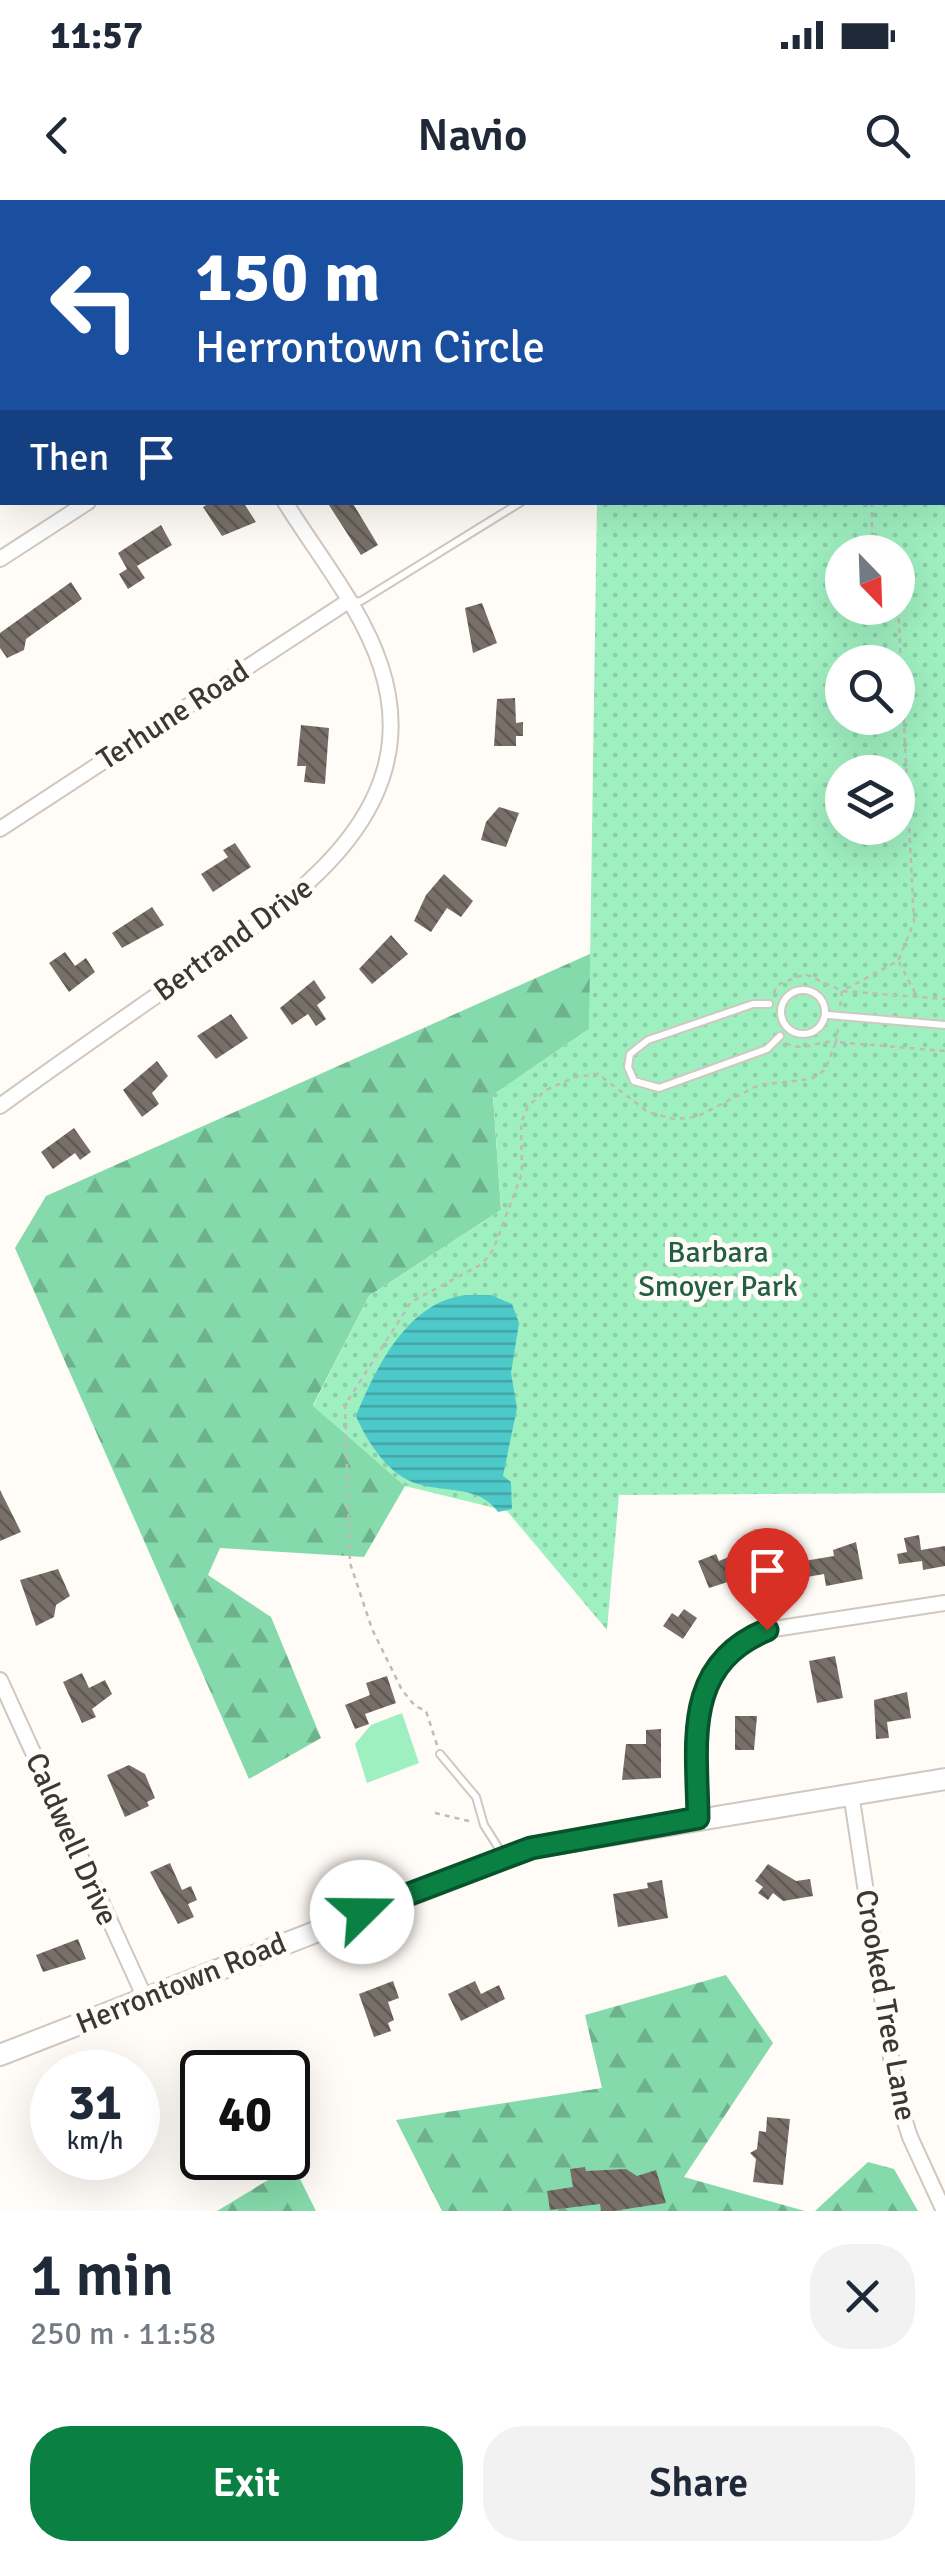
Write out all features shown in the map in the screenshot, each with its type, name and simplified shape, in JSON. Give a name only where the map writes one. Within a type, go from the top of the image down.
[{"type":"street","points":[[0,559],[83,505]]},
{"type":"street","name":"Bertrand Drive","points":[[0,1106],[295,898],[355,830],[384,768],[390,723],[381,668],[347,602],[287,505]]},
{"type":"street","name":"Terhune Road","points":[[0,828],[347,602]]},
{"type":"street","points":[[698,1818],[698,1708],[704,1687],[730,1650],[767,1630],[945,1603]]},
{"type":"street","name":"Caldwell Drive","points":[[0,1680],[145,1998]]},
{"type":"street","name":"Herrontown Road","points":[[0,2056],[504,1856],[585,1836],[945,1779]]},
{"type":"street","name":"Crooked Tree Lane","points":[[851,1793],[897,2097],[910,2137],[944,2211]]},
{"type":"lane","points":[[347,602],[361,601],[516,505]]},
{"type":"lane","points":[[808,990],[822,998],[828,1015],[814,1032],[790,1032],[782,1004],[790,993],[808,990]]},
{"type":"lane","points":[[769,1004],[753,1004],[648,1040],[630,1054],[628,1066],[634,1081],[659,1088],[767,1049],[780,1036]]},
{"type":"lane","points":[[828,1015],[945,1025]]},
{"type":"lane","points":[[440,1754],[476,1796],[484,1824],[504,1856]]},
{"type":"path","points":[[872,505],[873,535]]},
{"type":"path","points":[[440,1754],[426,1710],[415,1706],[402,1690],[372,1629],[350,1563],[343,1414],[363,1370],[411,1302],[482,1264],[493,1250],[522,1173],[521,1123],[528,1106],[546,1090],[575,1077],[598,1074],[648,1112],[674,1119],[696,1117],[759,1084],[811,1079],[825,1070],[836,1042],[842,991],[898,960],[914,922],[899,625]]},
{"type":"path","points":[[898,960],[917,997]]},
{"type":"path","points":[[836,1042],[945,1051]]},
{"type":"path","points":[[435,1813],[484,1824]]},
{"type":"green space","name":"Barbara Smoyer Park","points":[[597,505],[945,505],[945,1493],[619,1495],[607,1630],[507,1511],[405,1486],[313,1406],[369,1296],[501,1210],[493,1095],[589,1029]]},
{"type":"green space","points":[[592,953],[589,1029],[493,1095],[501,1210],[369,1296],[313,1405],[405,1486],[364,1557],[220,1548],[208,1575],[271,1617],[321,1738],[249,1779],[15,1248],[46,1196]]},
{"type":"green space","points":[[402,1713],[419,1763],[367,1783],[355,1744],[371,1725]]},
{"type":"green space","points":[[726,1975],[773,2043],[684,2177],[805,2211],[442,2211],[396,2120],[602,2088],[585,2015]]},
{"type":"green space","points":[[868,2162],[894,2169],[918,2211],[815,2211]]},
{"type":"green space","points":[[268,2180],[300,2180],[316,2211],[217,2211]]},
{"type":"water","points":[[465,1295],[491,1295],[512,1304],[519,1323],[511,1373],[517,1408],[503,1476],[511,1482],[512,1509],[498,1512],[472,1494],[418,1484],[398,1474],[373,1447],[356,1416],[384,1358],[411,1324],[426,1310]]},
{"type":"building","points":[[245,505],[256,522],[222,536],[203,507]]},
{"type":"building","points":[[329,505],[354,505],[378,545],[361,555]]},
{"type":"building","points":[[161,525],[172,545],[137,566],[145,578],[128,589],[119,574],[127,569],[118,553]]},
{"type":"building","points":[[71,582],[82,599],[26,639],[24,650],[7,658],[0,648],[0,633]]},
{"type":"building","points":[[482,603],[497,643],[473,653],[465,608]]},
{"type":"building","points":[[515,698],[516,723],[523,722],[523,736],[516,736],[516,746],[494,746],[497,699]]},
{"type":"building","points":[[301,725],[329,728],[325,784],[304,782],[306,766],[297,766]]},
{"type":"building","points":[[499,807],[519,813],[506,847],[481,840],[486,822]]},
{"type":"building","points":[[235,843],[251,867],[213,892],[201,874],[228,857],[223,850]]},
{"type":"building","points":[[444,874],[473,901],[461,917],[447,908],[431,932],[414,921],[426,895]]},
{"type":"building","points":[[152,907],[164,925],[122,948],[112,933]]},
{"type":"building","points":[[391,935],[408,954],[372,984],[359,969]]},
{"type":"building","points":[[65,952],[75,966],[86,958],[95,972],[69,992],[49,963]]},
{"type":"building","points":[[314,980],[326,998],[317,1005],[326,1019],[316,1026],[308,1014],[292,1025],[280,1008]]},
{"type":"building","points":[[231,1014],[248,1038],[216,1059],[197,1036]]},
{"type":"building","points":[[157,1061],[168,1076],[152,1093],[159,1104],[142,1117],[123,1090]]},
{"type":"building","points":[[74,1128],[91,1152],[80,1160],[75,1153],[53,1169],[41,1152]]},
{"type":"building","points":[[0,1490],[21,1532],[0,1541]]},
{"type":"building","points":[[919,1535],[921,1550],[945,1546],[945,1566],[923,1570],[922,1561],[899,1564],[897,1554],[907,1552],[904,1538]]},
{"type":"building","points":[[856,1542],[863,1579],[826,1586],[824,1574],[801,1578],[798,1562],[834,1556],[833,1550]]},
{"type":"building","points":[[758,1545],[762,1553],[769,1550],[774,1563],[768,1569],[709,1588],[698,1561],[716,1554],[719,1561]]},
{"type":"building","points":[[58,1569],[70,1596],[56,1605],[54,1617],[36,1626],[20,1580]]},
{"type":"building","points":[[684,1609],[697,1618],[683,1639],[663,1626],[672,1613],[678,1617]]},
{"type":"building","points":[[835,1656],[843,1698],[817,1703],[809,1661]]},
{"type":"building","points":[[82,1673],[89,1688],[105,1680],[112,1694],[92,1709],[96,1717],[82,1723],[63,1682]]},
{"type":"building","points":[[387,1676],[396,1703],[365,1714],[369,1724],[355,1729],[345,1705],[370,1695],[366,1683]]},
{"type":"building","points":[[907,1692],[911,1718],[887,1722],[889,1738],[876,1739],[874,1700]]},
{"type":"building","points":[[735,1716],[757,1716],[754,1750],[735,1750]]},
{"type":"building","points":[[661,1729],[661,1778],[622,1780],[626,1744],[646,1744],[646,1730]]},
{"type":"building","points":[[129,1765],[145,1774],[155,1798],[147,1802],[149,1806],[125,1817],[107,1775]]},
{"type":"building","points":[[170,1863],[182,1890],[191,1886],[197,1900],[188,1904],[194,1917],[178,1924],[150,1872]]},
{"type":"building","points":[[768,1864],[796,1881],[810,1879],[813,1896],[783,1901],[773,1893],[768,1900],[758,1893],[763,1887],[755,1881]]},
{"type":"building","points":[[662,1880],[668,1918],[618,1927],[613,1894],[648,1888],[647,1883]]},
{"type":"building","points":[[78,1939],[86,1959],[43,1972],[36,1955]]},
{"type":"building","points":[[393,1981],[399,1998],[388,2002],[394,2020],[388,2023],[391,2031],[374,2037],[359,1994]]},
{"type":"building","points":[[475,1981],[481,1994],[499,1985],[505,1999],[461,2021],[448,1994]]},
{"type":"building","points":[[767,2117],[790,2119],[783,2185],[753,2182],[756,2159],[750,2153],[757,2149],[759,2131],[766,2132]]},
{"type":"building","points":[[585,2167],[586,2171],[626,2169],[637,2176],[656,2170],[666,2203],[613,2211],[601,2211],[600,2204],[550,2210],[547,2191],[573,2187],[570,2169]]},
{"type":"route","points":[[362,1912],[531,1848],[698,1818],[698,1708],[704,1687],[730,1650],[767,1630]]}]
